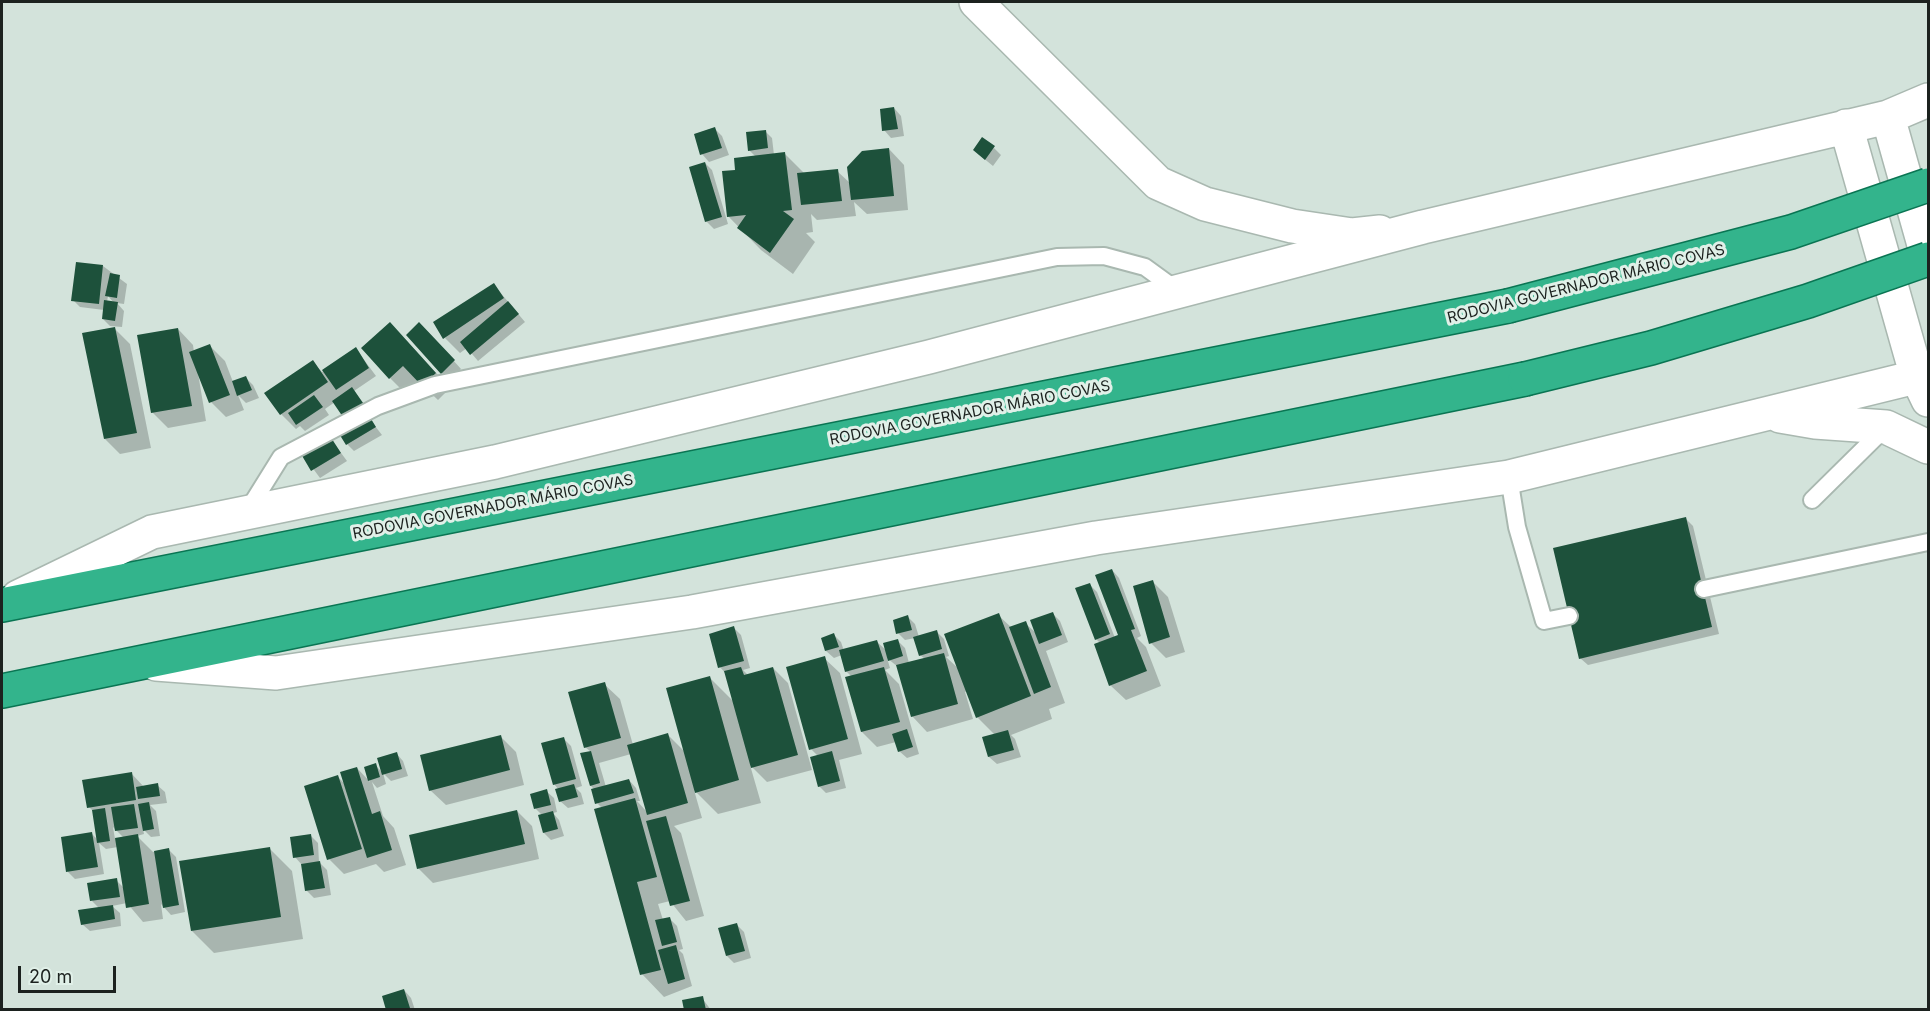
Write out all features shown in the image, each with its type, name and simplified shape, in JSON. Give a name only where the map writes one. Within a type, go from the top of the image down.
[{"type":"highway","name":"RODOVIA GOVERNADOR MÁRIO COVAS","points":[[2,604],[1508,306],[1791,232],[1929,185]]},
{"type":"highway","points":[[2,691],[134,662],[1525,380],[1652,348],[1809,301],[1929,259]]},
{"type":"main road","points":[[976,2],[1158,183],[1205,204],[1292,226],[1352,235],[1423,227]]},
{"type":"main road","points":[[2,604],[152,531],[495,462],[929,357],[1423,227],[1888,117],[1929,100]]},
{"type":"main road","points":[[1888,117],[1929,259]]},
{"type":"main road","points":[[134,662],[276,673],[692,612],[1096,538],[1509,477],[1767,414],[1925,384],[1846,126]]},
{"type":"main road","points":[[1767,414],[1815,422],[1886,427],[1929,447]]},
{"type":"lane","points":[[248,510],[281,457],[378,406],[435,385],[1057,256],[1104,256],[1145,267],[1178,291]]},
{"type":"lane","points":[[1812,500],[1886,427]]},
{"type":"lane","points":[[1509,477],[1517,527],[1544,621],[1569,615]]},
{"type":"lane","points":[[1704,589],[1929,542]]},
{"type":"building","points":[[894,107],[898,129],[882,131],[880,109]]},
{"type":"building","points":[[715,127],[722,148],[700,155],[694,134]]},
{"type":"building","points":[[766,130],[768,148],[748,151],[746,132]]},
{"type":"building","points":[[982,137],[995,146],[985,160],[973,150]]},
{"type":"building","points":[[889,148],[894,196],[851,200],[847,167],[862,151]]},
{"type":"building","points":[[785,152],[792,210],[783,211],[794,219],[770,253],[737,228],[746,215],[727,217],[722,171],[735,170],[734,158]]},
{"type":"building","points":[[705,162],[722,217],[705,222],[689,167]]},
{"type":"building","points":[[838,169],[842,201],[801,205],[797,173]]},
{"type":"building","points":[[76,262],[103,265],[99,304],[71,301]]},
{"type":"building","points":[[110,273],[120,275],[117,298],[105,296]]},
{"type":"building","points":[[494,283],[504,298],[443,339],[433,322]]},
{"type":"building","points":[[104,300],[118,302],[115,321],[102,319]]},
{"type":"building","points":[[508,301],[519,314],[470,355],[460,342]]},
{"type":"building","points":[[390,322],[436,373],[422,386],[403,366],[389,379],[361,348]]},
{"type":"building","points":[[419,322],[455,360],[441,374],[406,335]]},
{"type":"building","points":[[115,327],[137,433],[104,439],[82,333]]},
{"type":"building","points":[[178,328],[192,406],[151,413],[137,335]]},
{"type":"building","points":[[210,344],[230,395],[209,403],[189,352]]},
{"type":"building","points":[[356,347],[369,368],[336,390],[322,370]]},
{"type":"building","points":[[313,360],[328,382],[280,415],[264,393]]},
{"type":"building","points":[[246,376],[252,390],[237,396],[232,381]]},
{"type":"building","points":[[352,387],[365,406],[345,420],[332,401]]},
{"type":"building","points":[[314,395],[323,407],[296,425],[288,413]]},
{"type":"building","points":[[368,414],[376,427],[346,445],[338,432]]},
{"type":"building","points":[[330,436],[341,453],[311,471],[301,454]]},
{"type":"building","points":[[1686,517],[1712,627],[1579,659],[1553,548]]},
{"type":"building","points":[[1112,569],[1135,629],[1131,630],[1147,671],[1109,686],[1094,644],[1118,635],[1095,575]]},
{"type":"building","points":[[1153,580],[1170,637],[1149,644],[1133,586]]},
{"type":"building","points":[[1090,583],[1110,634],[1095,640],[1075,588]]},
{"type":"building","points":[[1053,612],[1062,635],[1039,644],[1030,620]]},
{"type":"building","points":[[999,613],[1031,696],[976,718],[944,634]]},
{"type":"building","points":[[908,615],[912,630],[896,634],[893,620]]},
{"type":"building","points":[[1026,621],[1051,687],[1034,694],[1009,627]]},
{"type":"building","points":[[734,626],[744,661],[718,668],[709,634]]},
{"type":"building","points":[[937,630],[942,649],[919,656],[913,637]]},
{"type":"building","points":[[834,633],[839,647],[825,651],[821,638]]},
{"type":"building","points":[[898,639],[903,656],[888,661],[883,643]]},
{"type":"building","points":[[877,640],[884,661],[845,672],[839,650]]},
{"type":"building","points":[[944,653],[958,704],[911,717],[896,665]]},
{"type":"building","points":[[825,656],[848,739],[809,750],[786,667]]},
{"type":"building","points":[[741,667],[744,675],[773,667],[798,755],[751,768],[724,671]]},
{"type":"building","points":[[884,667],[900,722],[861,732],[845,677]]},
{"type":"building","points":[[710,676],[739,780],[695,793],[666,688]]},
{"type":"building","points":[[605,682],[621,738],[584,748],[568,692]]},
{"type":"building","points":[[907,729],[913,747],[898,752],[892,734]]},
{"type":"building","points":[[1008,730],[1014,750],[988,757],[982,737]]},
{"type":"building","points":[[668,733],[688,803],[647,815],[627,745]]},
{"type":"building","points":[[501,735],[510,770],[429,791],[420,755]]},
{"type":"building","points":[[564,737],[576,779],[553,785],[541,743]]},
{"type":"building","points":[[591,751],[600,783],[590,786],[580,753]]},
{"type":"building","points":[[832,751],[840,781],[818,787],[810,757]]},
{"type":"building","points":[[397,752],[402,769],[382,775],[377,758]]},
{"type":"building","points":[[376,763],[380,777],[368,781],[364,767]]},
{"type":"building","points":[[357,767],[372,814],[380,811],[392,850],[367,858],[340,772]]},
{"type":"building","points":[[132,772],[136,800],[87,808],[82,780]]},
{"type":"building","points":[[338,775],[362,849],[327,860],[304,786]]},
{"type":"building","points":[[629,779],[634,793],[595,804],[591,789]]},
{"type":"building","points":[[158,783],[160,796],[138,799],[136,787]]},
{"type":"building","points":[[574,784],[578,797],[559,802],[555,789]]},
{"type":"building","points":[[547,789],[551,805],[534,809],[530,794]]},
{"type":"building","points":[[635,798],[657,877],[637,882],[661,970],[640,975],[594,809]]},
{"type":"building","points":[[149,802],[154,829],[143,831],[138,804]]},
{"type":"building","points":[[134,804],[138,828],[115,831],[111,807]]},
{"type":"building","points":[[105,808],[110,841],[97,843],[92,810]]},
{"type":"building","points":[[517,810],[525,844],[417,869],[409,835]]},
{"type":"building","points":[[553,811],[558,829],[543,833],[538,815]]},
{"type":"building","points":[[666,816],[690,901],[670,906],[646,821]]},
{"type":"building","points":[[92,832],[98,867],[66,872],[61,837]]},
{"type":"building","points":[[138,834],[149,904],[126,908],[115,838]]},
{"type":"building","points":[[311,834],[314,855],[293,858],[290,837]]},
{"type":"building","points":[[270,847],[281,917],[191,931],[179,861]]},
{"type":"building","points":[[169,848],[179,905],[163,908],[154,851]]},
{"type":"building","points":[[320,861],[325,888],[305,891],[301,864]]},
{"type":"building","points":[[117,878],[120,897],[90,901],[87,883]]},
{"type":"building","points":[[113,905],[115,919],[81,925],[78,910]]},
{"type":"building","points":[[670,917],[677,942],[662,946],[655,920]]},
{"type":"building","points":[[737,923],[745,951],[726,956],[718,928]]},
{"type":"building","points":[[676,945],[685,979],[668,984],[658,950]]},
{"type":"building","points":[[404,989],[410,1008],[386,1010],[382,996]]},
{"type":"building","points":[[703,996],[706,1010],[684,1010],[682,1000]]}]
